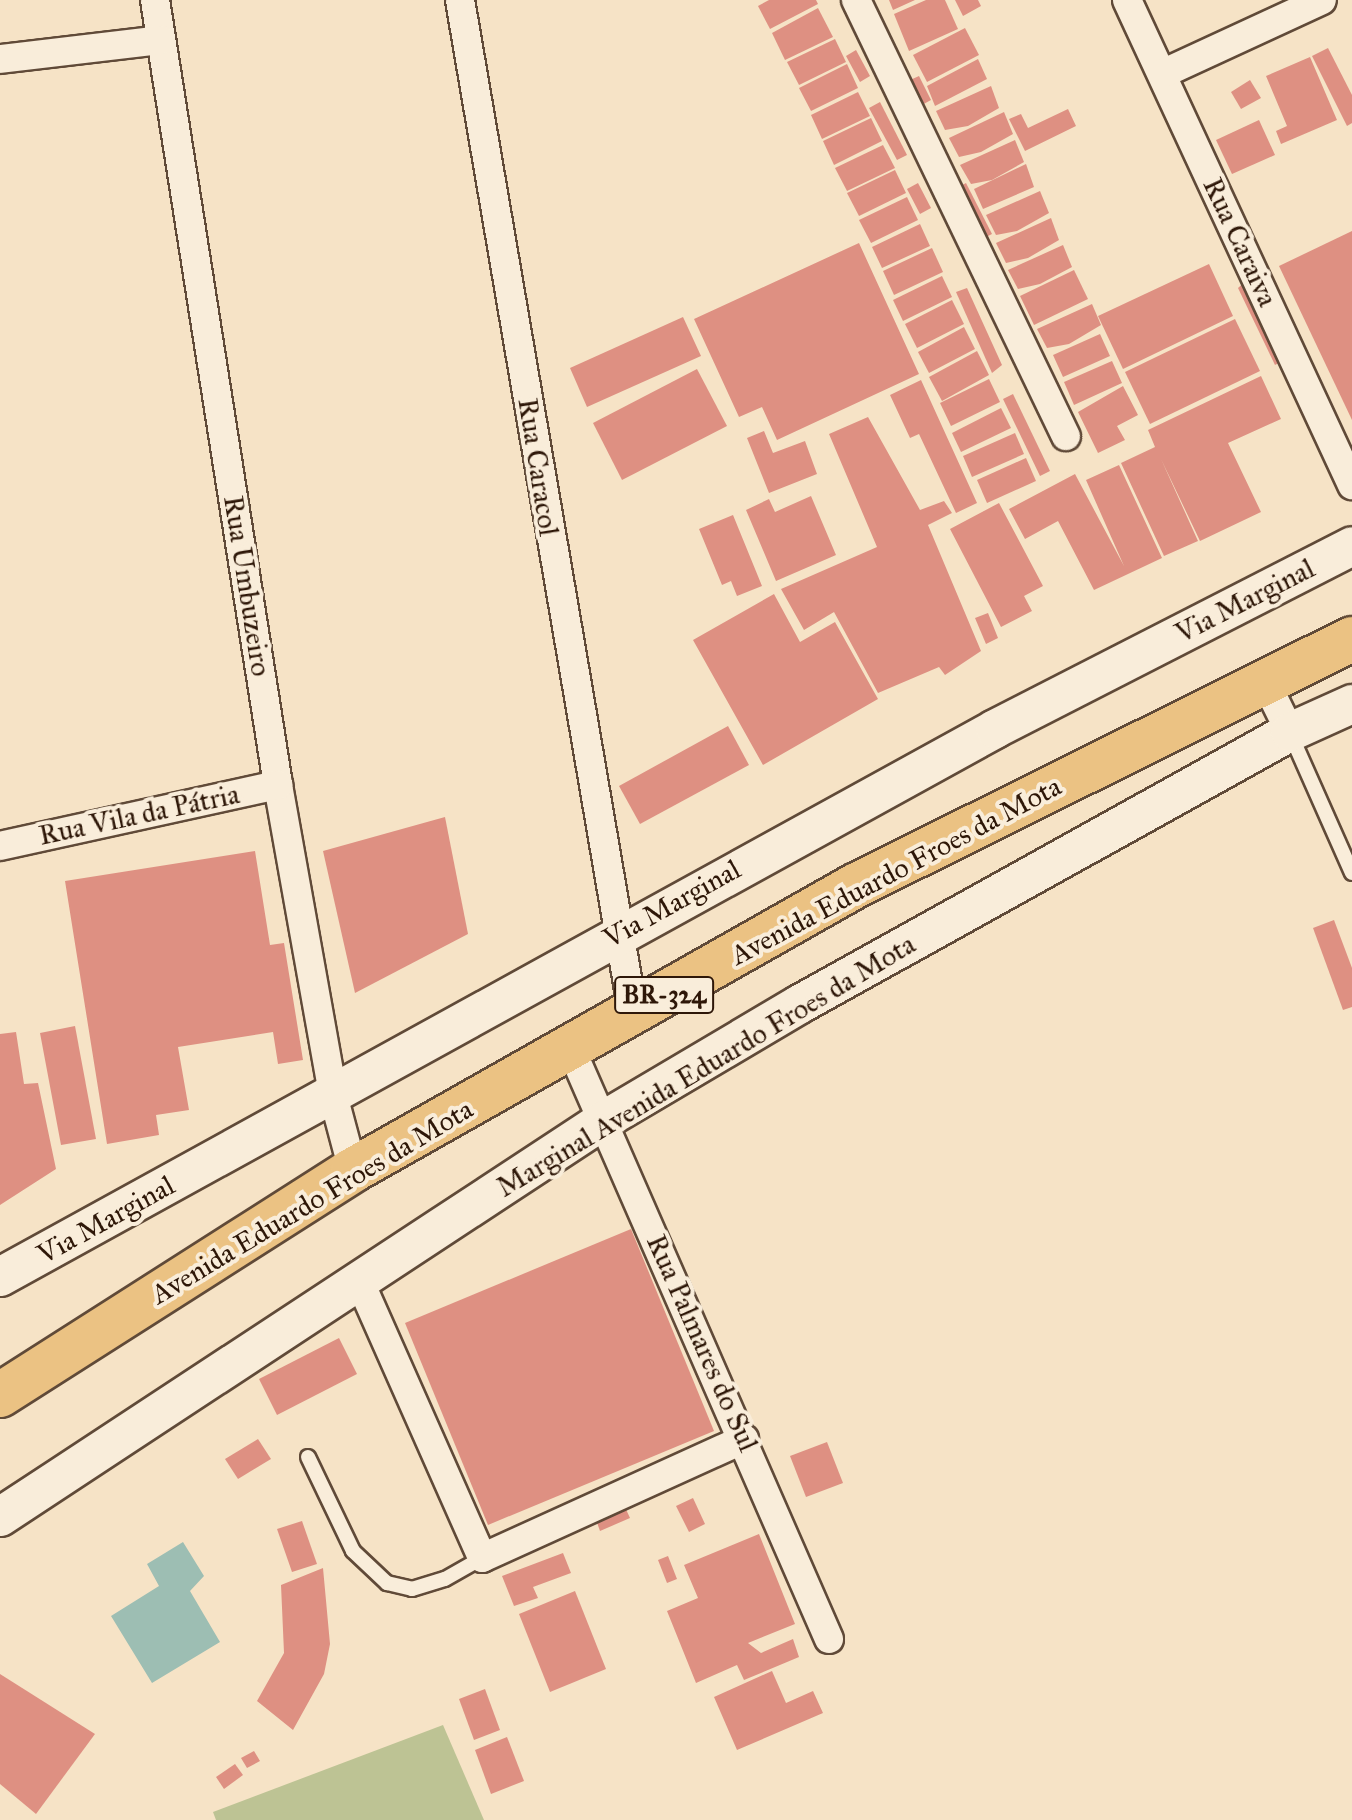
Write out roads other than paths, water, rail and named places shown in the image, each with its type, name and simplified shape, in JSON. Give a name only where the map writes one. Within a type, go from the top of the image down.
[{"type":"highway","name":"Avenida Eduardo Froes da Mota","points":[[0,1395],[353,1170],[855,886],[1352,639]]},
{"type":"street","name":"Rua Umbuzeiro","points":[[155,0],[278,785],[333,1095],[353,1170]]},
{"type":"street","name":"Rua Caracol","points":[[460,0],[616,934],[633,1013]]},
{"type":"street","points":[[856,0],[1066,436]]},
{"type":"street","name":"Rua Caraiva","points":[[1127,0],[1352,485]]},
{"type":"street","points":[[1162,74],[1322,0]]},
{"type":"street","points":[[0,59],[161,40]]},
{"type":"street","name":"Via Marginal","points":[[0,1277],[333,1095],[616,934],[995,729],[1352,546]]},
{"type":"street","points":[[1265,681],[1290,732]]},
{"type":"street","name":"Marginal Avenida Eduardo Froes da Mota","points":[[0,1517],[604,1120],[800,1004],[1290,732],[1352,704]]},
{"type":"street","name":"Rua Vila da Pátria","points":[[0,844],[278,785]]},
{"type":"street","name":"Rua Palmares do Sul","points":[[571,1049],[829,1639]]},
{"type":"street","points":[[359,1280],[482,1558],[744,1439]]},
{"type":"lane","points":[[1290,732],[1352,873]]},
{"type":"lane","points":[[308,1457],[353,1551],[387,1583],[412,1589],[445,1579],[482,1558]]},
{"type":"water","points":[[183,1542],[204,1576],[190,1591],[220,1642],[152,1683],[111,1616],[159,1586],[147,1564]]}]
